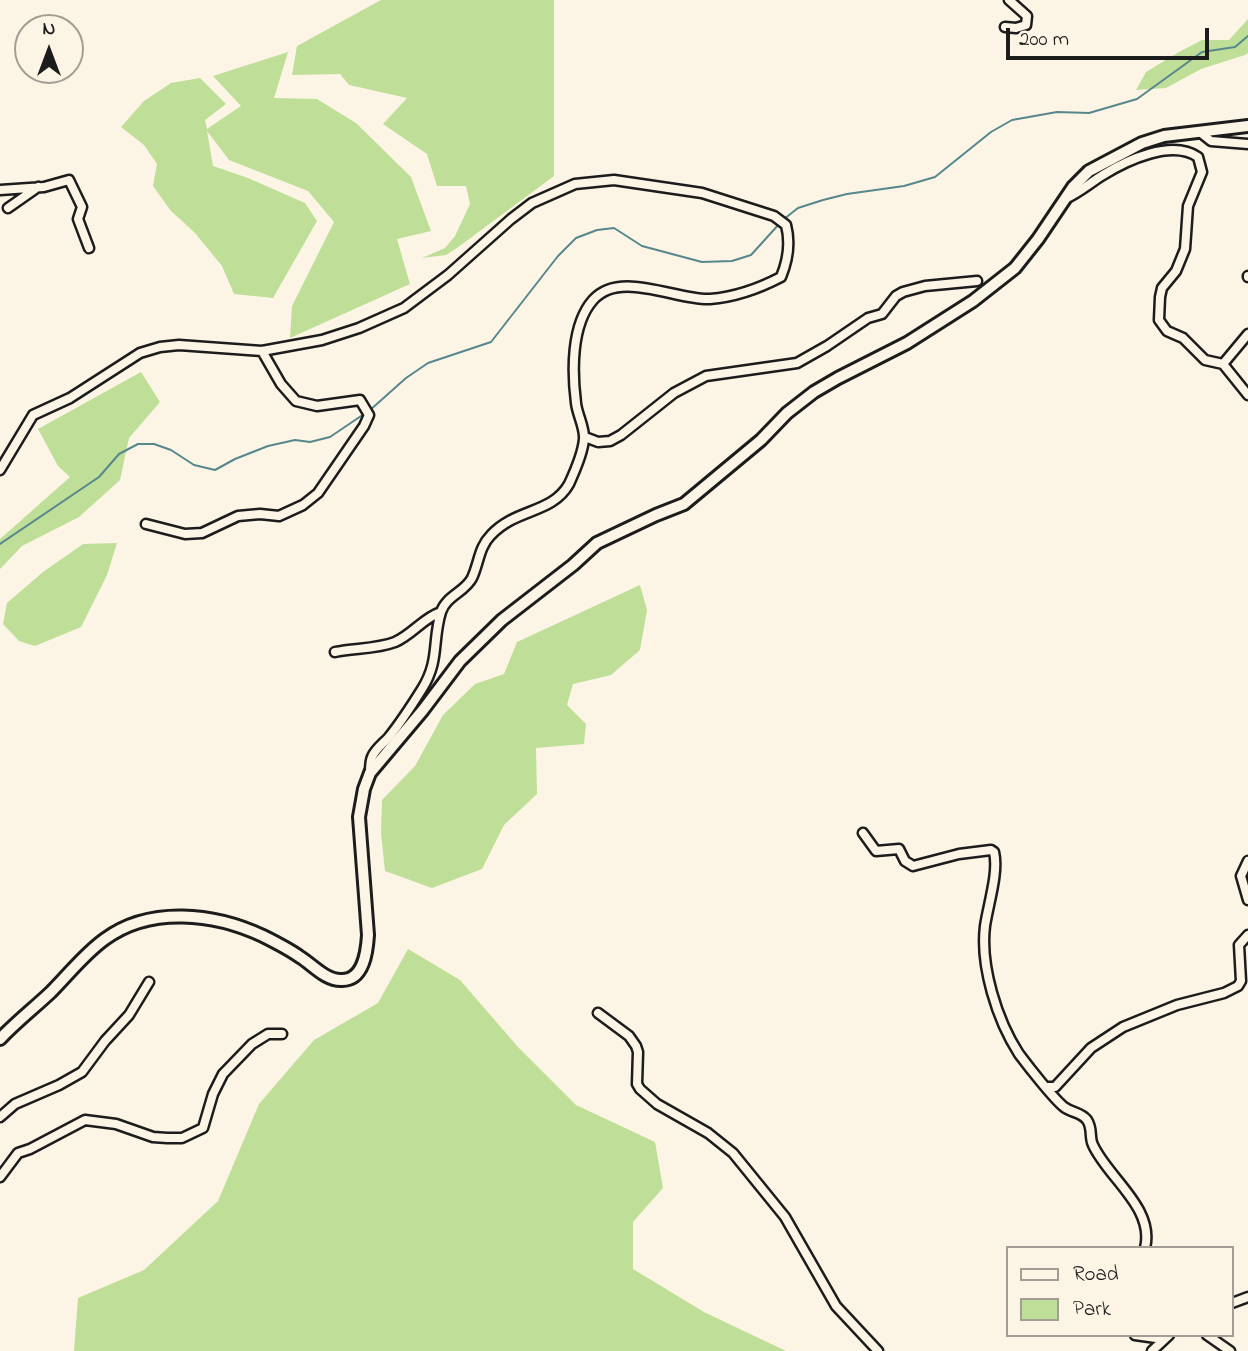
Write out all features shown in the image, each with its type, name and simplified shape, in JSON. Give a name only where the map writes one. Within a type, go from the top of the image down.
[{"type":"main road","points":[[0,1039],[104,940],[135,923],[156,918],[195,917],[237,926],[292,951],[332,978],[348,980],[355,976],[362,965],[367,945],[367,900],[359,817],[364,789],[370,773],[460,661],[528,599],[597,543],[684,504],[814,392],[907,343],[973,301],[1015,268],[1073,187],[1089,171],[1142,142],[1164,136],[1248,125]]},
{"type":"street","points":[[1005,27],[1016,28],[1026,24],[1027,16],[1009,0]]},
{"type":"street","points":[[1201,133],[1211,141],[1248,144]]},
{"type":"street","points":[[1065,199],[1082,192],[1111,170],[1140,158],[1178,150],[1198,157],[1202,172],[1188,206],[1185,248],[1175,271],[1162,288],[1159,320],[1167,331],[1183,338],[1205,360],[1223,364],[1248,395]]},
{"type":"street","points":[[0,190],[38,187],[69,180],[82,207],[78,219],[89,248]]},
{"type":"street","points":[[0,470],[33,415],[70,398],[140,354],[160,347],[179,345],[262,351],[321,340],[359,328],[404,308],[448,275],[532,203],[575,184],[614,180],[702,193],[774,216],[786,225],[789,240],[788,260],[781,277],[760,288],[707,299],[661,290],[617,288],[593,300],[577,334],[576,402],[585,437],[575,471],[561,495],[550,505],[516,516],[489,536],[477,560],[472,579],[447,600],[441,612],[431,673],[389,737],[372,757],[370,773]]},
{"type":"street","points":[[8,208],[38,187]]},
{"type":"street","points":[[585,437],[598,442],[610,441],[674,393],[706,376],[797,363],[868,318],[882,314],[892,300],[903,292],[925,286],[977,281]]},
{"type":"street","points":[[1223,364],[1248,334]]},
{"type":"street","points":[[146,524],[186,534],[202,533],[238,516],[279,516],[303,505],[323,486],[336,463],[364,426],[369,415],[360,400],[317,406],[296,401],[281,384],[262,351]]},
{"type":"street","points":[[335,652],[392,643],[414,632],[433,615],[441,612]]},
{"type":"street","points":[[863,833],[876,851],[899,849],[905,861],[913,866],[959,854],[990,850],[993,852],[994,870],[983,948],[993,995],[1019,1053],[1065,1108],[1078,1112],[1089,1123],[1093,1144],[1145,1224],[1145,1246]]},
{"type":"street","points":[[1248,861],[1241,876],[1248,900]]},
{"type":"street","points":[[1047,1087],[1055,1087],[1091,1048],[1122,1027],[1177,1005],[1224,993],[1238,986],[1241,981],[1239,945],[1248,935]]},
{"type":"street","points":[[0,1118],[15,1104],[59,1086],[82,1072],[105,1041],[129,1016],[149,982]]},
{"type":"street","points":[[598,1013],[629,1036],[636,1046],[636,1077],[645,1096],[708,1133],[733,1153],[785,1217],[836,1306],[878,1351]]},
{"type":"street","points":[[0,1177],[18,1153],[85,1120],[122,1126],[167,1139],[182,1138],[203,1128],[223,1074],[252,1044],[268,1034],[282,1034]]},
{"type":"street","points":[[1152,1351],[1166,1337]]},
{"type":"street","points":[[1210,1337],[1230,1351]]},
{"type":"green space","points":[[381,0],[554,0],[554,176],[446,255],[422,258],[445,248],[455,236],[470,204],[466,186],[437,186],[427,154],[383,124],[407,98],[349,85],[340,74],[292,75],[297,46]]},
{"type":"green space","points":[[1248,19],[1248,53],[1245,55],[1201,69],[1166,88],[1136,90],[1146,72],[1202,40],[1229,40]]},
{"type":"green space","points":[[288,52],[274,98],[317,99],[356,123],[411,177],[431,231],[397,239],[410,284],[290,338],[292,306],[334,222],[308,191],[229,160],[207,131],[213,166],[305,203],[317,221],[273,298],[234,294],[222,266],[195,233],[171,211],[153,186],[157,164],[144,145],[121,127],[144,101],[171,83],[200,78],[226,104],[205,120],[207,129],[241,106],[213,76]]},
{"type":"green space","points":[[141,372],[160,402],[129,438],[120,480],[79,517],[22,546],[0,569],[0,539],[70,477],[58,466],[38,429]]},
{"type":"green space","points":[[117,543],[107,575],[81,627],[35,646],[19,641],[3,624],[7,603],[43,572],[83,544]]},
{"type":"green space","points":[[640,585],[647,610],[640,650],[611,675],[573,684],[567,705],[586,724],[584,744],[536,748],[537,794],[504,825],[482,869],[432,888],[385,871],[381,833],[382,800],[415,766],[443,715],[475,684],[504,674],[517,642]]},
{"type":"green space","points":[[408,949],[460,980],[518,1047],[576,1105],[655,1142],[663,1188],[633,1222],[633,1269],[704,1312],[786,1351],[74,1351],[78,1298],[144,1270],[218,1201],[259,1104],[314,1040],[378,1003]]},
{"type":"waterway","points":[[784,219],[798,208],[823,200],[904,186],[935,177],[991,132],[1012,120],[1057,112],[1089,113],[1137,99],[1202,52],[1235,47],[1248,36]]},
{"type":"waterway","points":[[369,411],[406,378],[428,363],[491,342],[558,256],[576,238],[597,230],[614,228],[642,246],[702,262],[732,261],[751,255],[780,223]]},
{"type":"waterway","points":[[0,544],[99,477],[119,454],[138,444],[154,444],[171,450],[194,465],[215,470],[268,446],[330,437],[364,414]]}]
